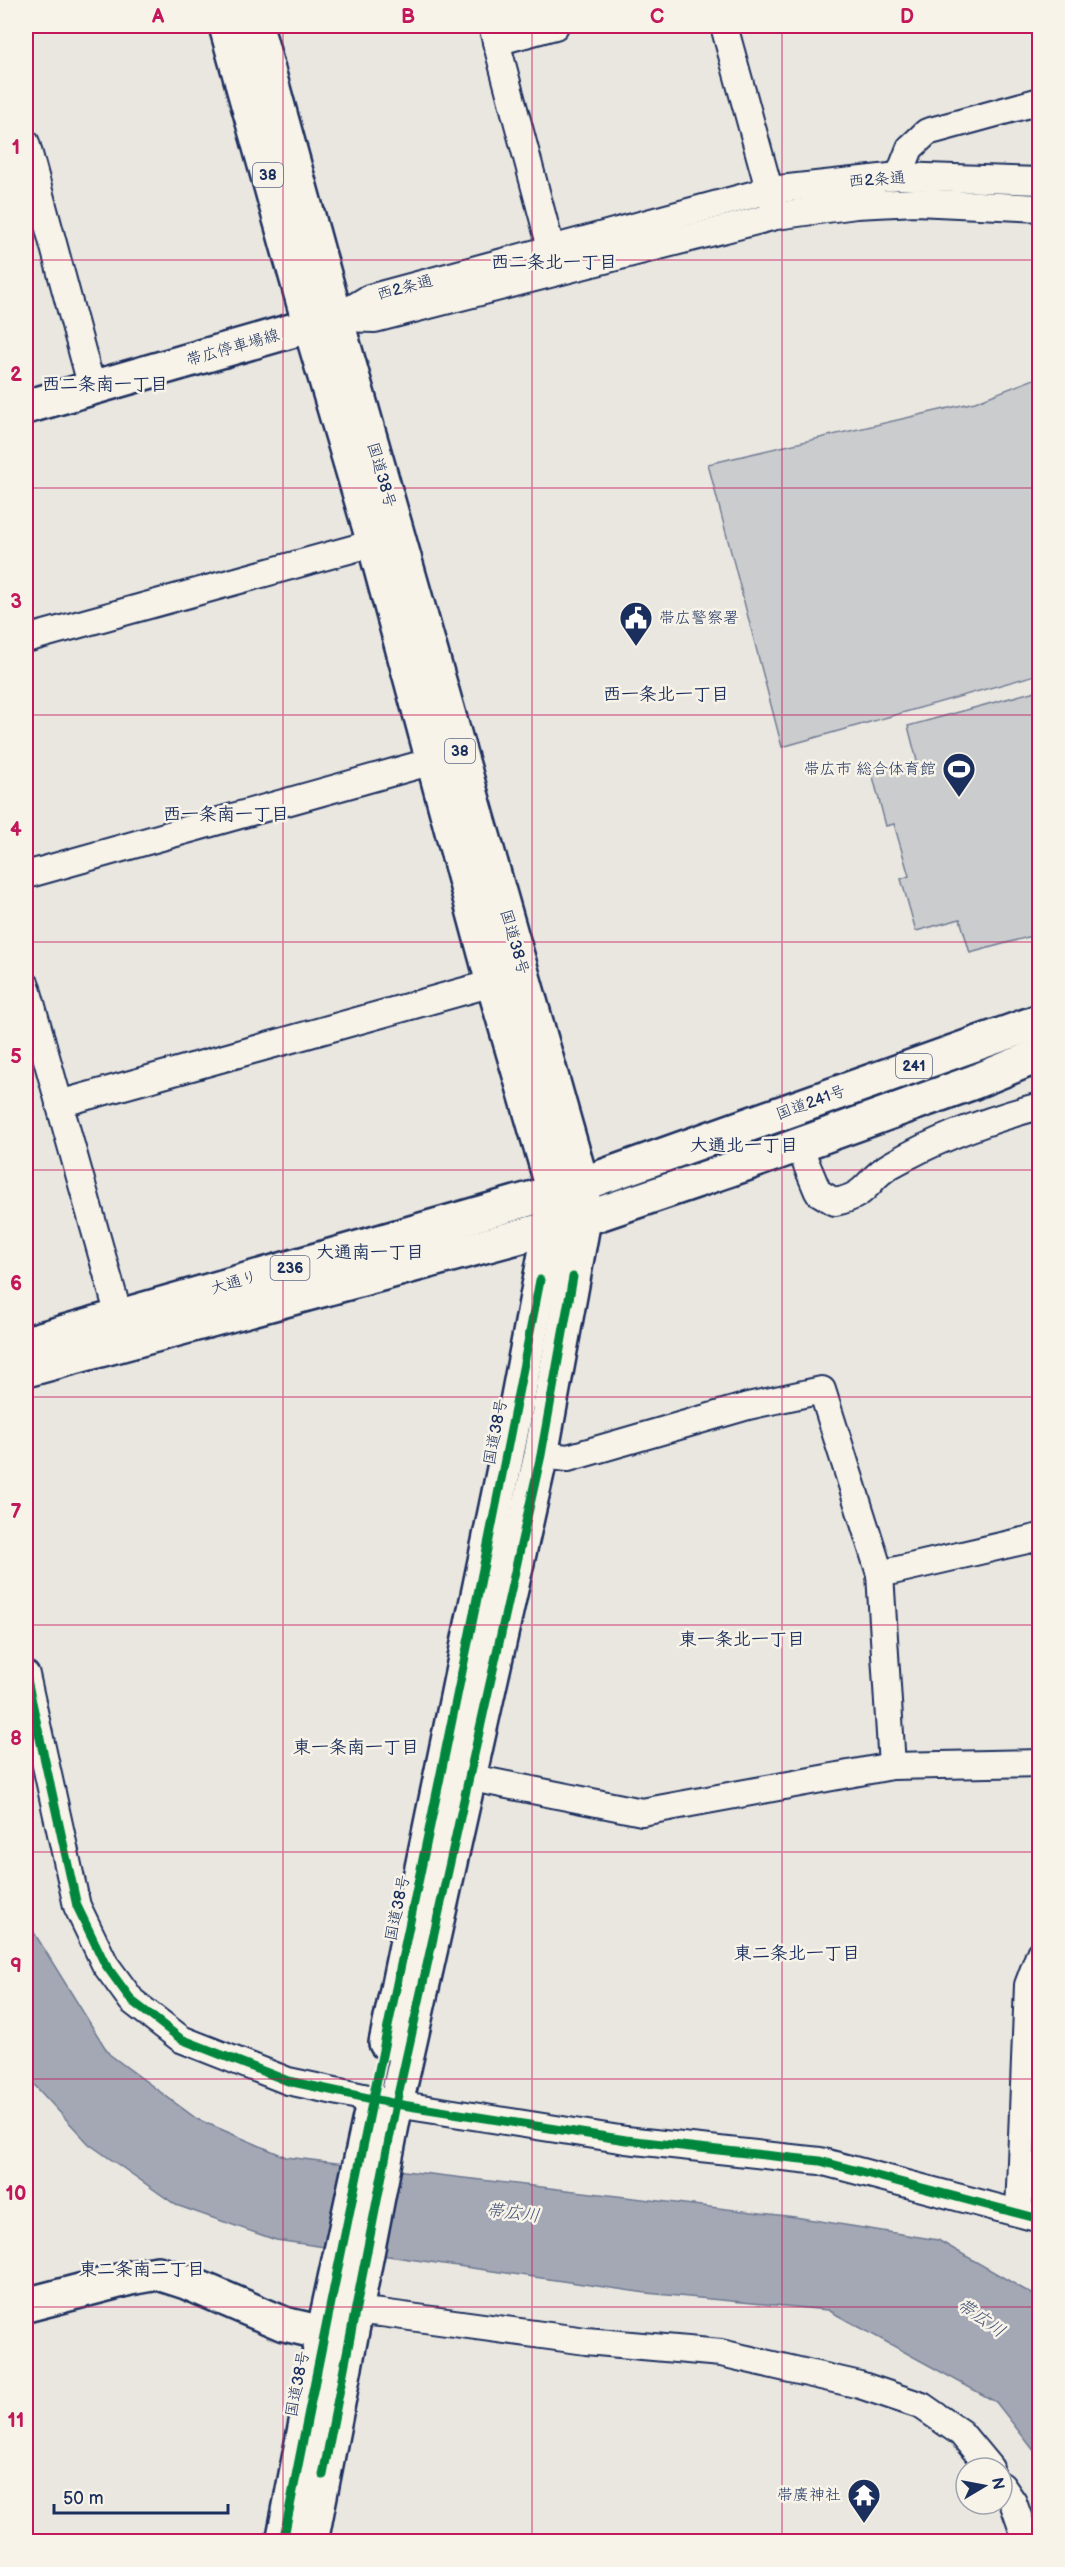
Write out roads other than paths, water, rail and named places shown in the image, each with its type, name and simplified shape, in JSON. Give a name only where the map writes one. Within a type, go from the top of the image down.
[{"type":"main road","name":"国道38号","points":[[226,26],[323,322],[568,1188],[550,1228],[382,2113],[339,2323],[283,2541]]},
{"type":"main road","name":"国道38号","points":[[256,26],[374,543],[493,983],[568,1188],[584,1219],[541,1455],[467,1777],[382,2113]]},
{"type":"main road","name":"帯広停車場線","points":[[26,407],[323,322]]},
{"type":"main road","name":"国道241号","points":[[568,1188],[1040,1021]]},
{"type":"main road","name":"国道241号","points":[[584,1219],[974,1082],[1040,1055]]},
{"type":"main road","name":"大通り","points":[[26,1343],[568,1188]]},
{"type":"main road","name":"大通り","points":[[26,1370],[584,1219]]},
{"type":"main road","points":[[26,2305],[158,2273],[186,2282],[284,2324],[339,2323]]},
{"type":"main road","name":"国道38号","points":[[311,2541],[339,2323]]},
{"type":"street","points":[[552,248],[494,34],[555,26]]},
{"type":"street","points":[[724,26],[776,216]]},
{"type":"street","points":[[900,176],[910,148],[927,132],[1040,100]]},
{"type":"street","points":[[26,143],[92,388]]},
{"type":"street","name":"西2条通","points":[[323,322],[369,298],[770,190],[900,176],[1040,181]]},
{"type":"street","name":"西2条通","points":[[323,322],[375,319],[776,216],[856,205],[916,202],[1040,208]]},
{"type":"street","points":[[26,639],[374,543]]},
{"type":"street","points":[[26,875],[433,762]]},
{"type":"street","points":[[59,1104],[493,983]]},
{"type":"street","points":[[26,984],[118,1316]]},
{"type":"street","points":[[798,1144],[818,1192],[835,1203],[851,1199],[864,1191],[887,1167],[938,1139],[1040,1106]]},
{"type":"street","points":[[541,1455],[568,1458],[748,1406],[822,1390],[880,1574],[892,1766]]},
{"type":"street","points":[[880,1574],[1040,1537]]},
{"type":"street","points":[[26,1675],[77,1906],[105,1964],[132,2001],[180,2038],[288,2081],[382,2113],[820,2162],[1029,2216],[1028,1985],[1040,1953]]},
{"type":"street","points":[[467,1777],[642,1812],[892,1766],[1040,1763]]},
{"type":"street","points":[[339,2323],[381,2313],[586,2341],[722,2353],[860,2385],[922,2406],[961,2433],[980,2456]]},
{"type":"street","points":[[1014,2505],[1027,2541]]},
{"type":"water","name":"帯広川","points":[[26,1887],[33,1931],[109,2054],[197,2119],[286,2157],[795,2217],[938,2240],[1039,2298],[1039,2457],[996,2402],[828,2310],[646,2293],[276,2240],[176,2205],[89,2144],[26,2076]]},
{"type":"place","name":"帯広警察署","points":[[636,647]]},
{"type":"place","name":"帯広市 総合体育館","points":[[959,798]]},
{"type":"place","name":"帯廣神社","points":[[864,2524]]},
{"type":"district","name":"西二条北一丁目","points":[[554,262]]},
{"type":"district","name":"西二条南一丁目","points":[[105,384]]},
{"type":"district","name":"西一条北一丁目","points":[[666,694]]},
{"type":"district","name":"西一条南一丁目","points":[[226,814]]},
{"type":"district","name":"大通北一丁目","points":[[744,1145]]},
{"type":"district","name":"大通南一丁目","points":[[370,1252]]},
{"type":"district","name":"東一条北一丁目","points":[[742,1639]]},
{"type":"district","name":"東一条南一丁目","points":[[356,1747]]},
{"type":"district","name":"東二条北一丁目","points":[[797,1953]]},
{"type":"district","name":"東二条南二丁目","points":[[142,2269]]}]
